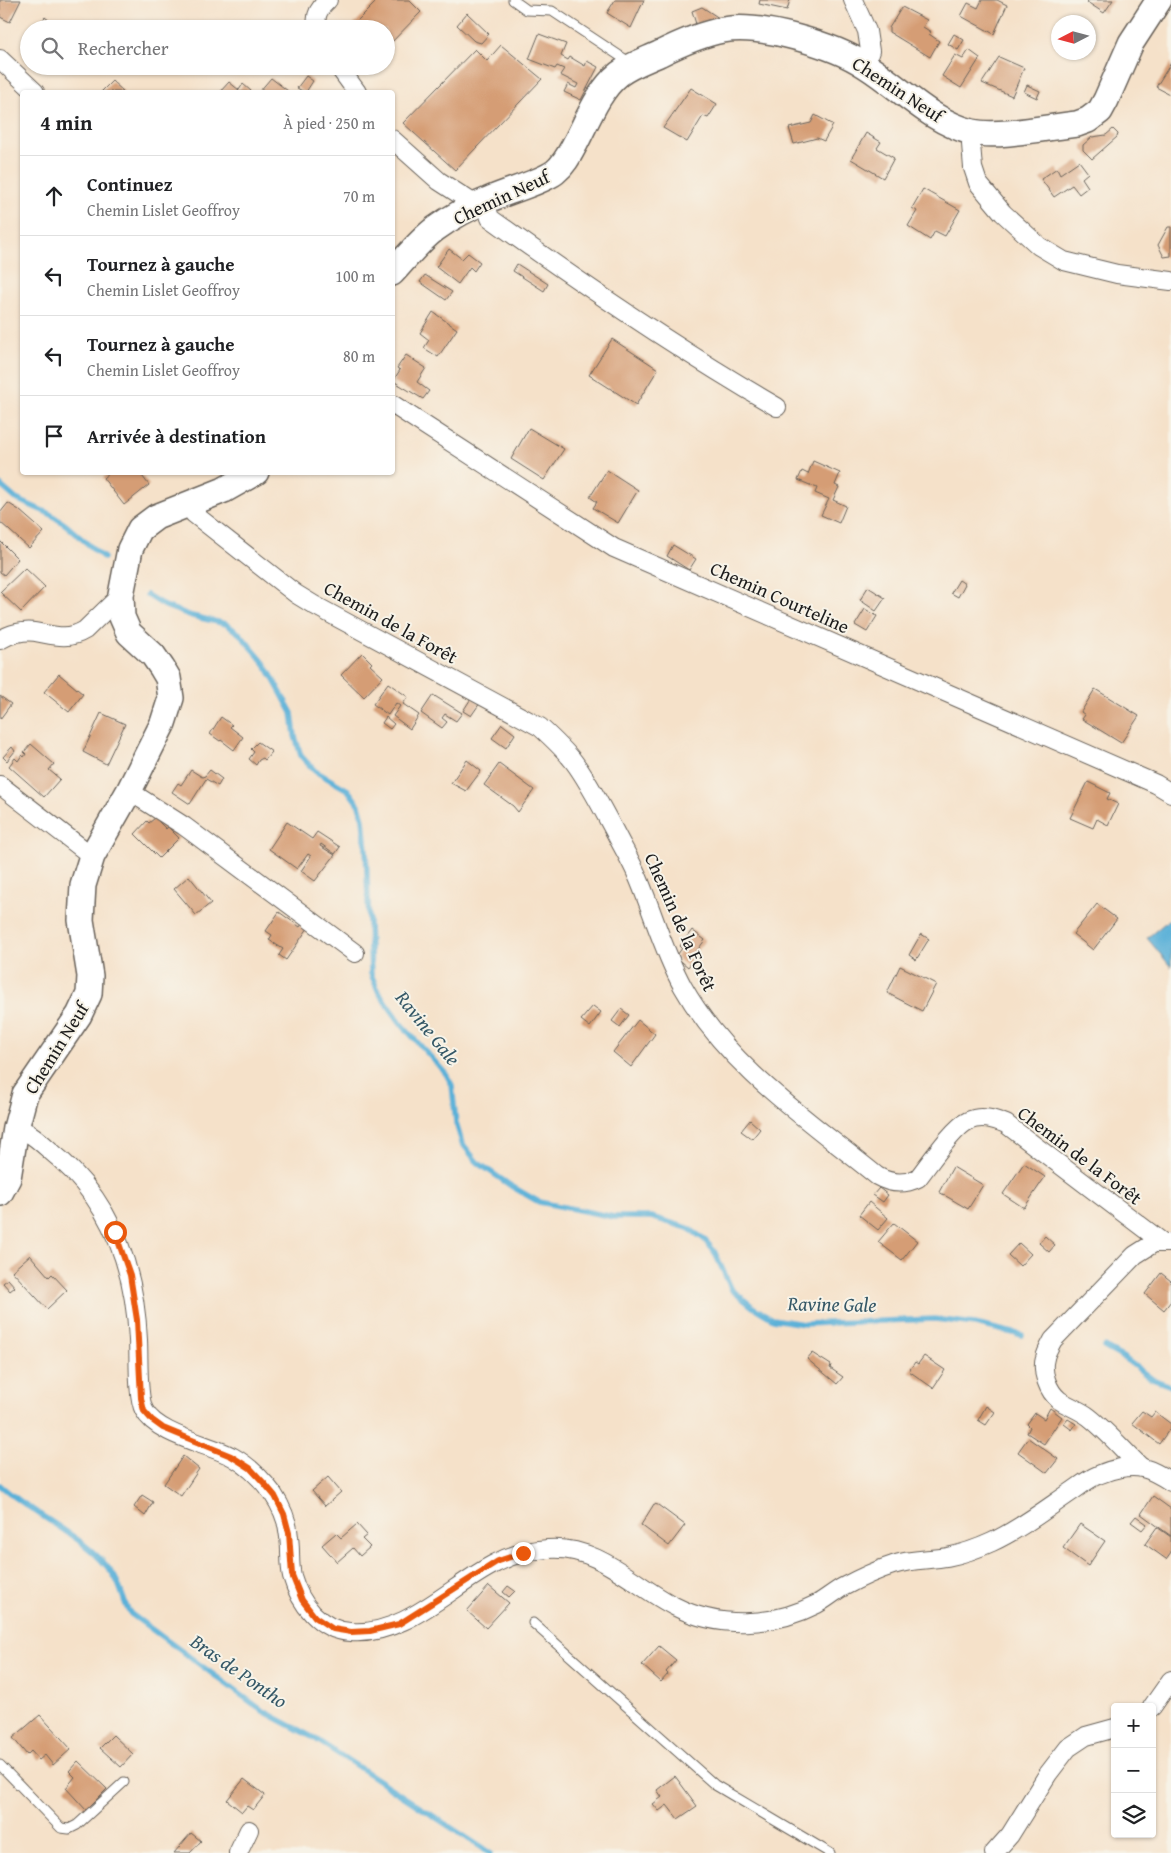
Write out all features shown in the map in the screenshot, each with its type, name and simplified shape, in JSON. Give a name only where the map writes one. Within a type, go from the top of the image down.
[{"type":"main road","name":"Chemin Neuf","points":[[395,270],[435,229],[481,203],[554,173],[565,162],[609,84],[619,74],[684,41],[723,30],[751,28],[794,37],[831,48],[865,65],[929,112],[953,125],[972,132],[997,134],[1077,124],[1088,120],[1100,111],[1131,43],[1158,0]]},
{"type":"main road","name":"Chemin Neuf","points":[[0,1193],[8,1178],[16,1128],[25,1094],[79,1015],[89,994],[90,976],[81,920],[84,885],[92,856],[163,723],[171,698],[168,678],[162,668],[153,655],[129,633],[122,617],[121,595],[130,549],[140,529],[156,517],[224,490],[251,475]]},
{"type":"street","points":[[317,20],[318,12],[328,0]]},
{"type":"street","points":[[853,0],[867,31],[870,51],[865,65]]},
{"type":"street","points":[[0,59],[33,90]]},
{"type":"street","points":[[345,75],[356,90]]},
{"type":"street","points":[[972,132],[973,168],[978,183],[1004,213],[1039,246],[1064,260],[1117,274],[1171,281]]},
{"type":"street","points":[[395,142],[439,181],[481,203],[490,218],[580,283],[708,368],[777,407]]},
{"type":"street","name":"Chemin Courteline","points":[[395,406],[614,548],[1147,780],[1171,793]]},
{"type":"street","name":"Chemin de la Forêt","points":[[191,503],[194,514],[296,594],[540,727],[559,744],[580,772],[637,874],[665,949],[683,986],[703,1019],[752,1074],[877,1176],[887,1182],[910,1182],[918,1178],[958,1129],[968,1121],[979,1118],[993,1119],[1006,1124],[1166,1243]]},
{"type":"street","points":[[0,640],[23,632],[34,632],[55,637],[79,634],[121,595]]},
{"type":"street","points":[[0,785],[92,856]]},
{"type":"street","points":[[128,791],[184,826],[355,953]]},
{"type":"street","points":[[16,1128],[27,1130],[73,1171],[97,1200],[115,1232],[130,1275],[137,1320],[141,1398],[144,1411],[163,1428],[231,1456],[250,1468],[264,1483],[275,1496],[284,1514],[289,1533],[292,1575],[302,1600],[315,1617],[333,1629],[351,1632],[370,1631],[399,1624],[498,1561],[523,1553],[550,1548],[574,1551],[600,1559],[675,1607],[712,1620],[751,1623],[787,1617],[819,1603],[843,1587],[895,1564],[950,1556],[992,1542],[1096,1475],[1118,1468],[1142,1468],[1158,1473],[1171,1482]]},
{"type":"street","points":[[1142,1468],[1090,1417],[1059,1400],[1050,1389],[1044,1364],[1045,1357],[1053,1340],[1134,1255],[1150,1246],[1166,1243]]},
{"type":"street","points":[[1155,1703],[1171,1680]]},
{"type":"street","points":[[994,1853],[1010,1835],[1048,1774],[1068,1748],[1086,1736],[1111,1729]]},
{"type":"street","points":[[238,1853],[248,1830]]},
{"type":"lane","points":[[513,0],[527,10],[552,11],[635,65]]},
{"type":"lane","points":[[533,1624],[715,1785],[830,1853]]},
{"type":"lane","points":[[0,1765],[60,1828],[69,1829],[78,1825],[124,1782]]},
{"type":"water","points":[[1171,918],[1171,967],[1147,938]]},
{"type":"building","points":[[0,0],[21,0],[10,22],[0,17]]},
{"type":"building","points":[[378,0],[409,0],[421,12],[395,39],[395,20],[358,20]]},
{"type":"building","points":[[615,0],[644,0],[631,28],[607,13]]},
{"type":"building","points":[[760,0],[790,0],[787,10],[759,4]]},
{"type":"building","points":[[982,0],[997,0],[1007,5],[994,34],[961,16],[968,3],[978,8]]},
{"type":"building","points":[[1089,0],[1113,0],[1104,13],[1087,2]]},
{"type":"building","points":[[702,7],[719,18],[696,24],[692,11]]},
{"type":"building","points":[[902,7],[927,20],[923,27],[931,32],[929,34],[939,41],[930,57],[889,32],[889,28]]},
{"type":"building","points":[[467,13],[489,34],[481,43],[474,41],[457,25]]},
{"type":"building","points":[[539,34],[566,44],[561,56],[568,60],[570,57],[585,66],[587,61],[598,67],[581,100],[564,92],[568,84],[576,88],[578,84],[560,75],[564,69],[557,66],[555,69],[529,59]]},
{"type":"building","points":[[954,34],[964,40],[958,50],[948,44]]},
{"type":"building","points":[[501,45],[542,79],[455,170],[403,123],[475,49],[487,61]]},
{"type":"building","points":[[969,50],[980,58],[961,88],[942,76],[955,55],[963,59]]},
{"type":"building","points":[[999,57],[1024,68],[1012,96],[982,83]]},
{"type":"building","points":[[1171,63],[1171,95],[1156,87]]},
{"type":"building","points":[[306,76],[313,81],[307,90],[297,88]]},
{"type":"building","points":[[271,78],[287,90],[261,90]]},
{"type":"building","points":[[112,81],[122,90],[103,90]]},
{"type":"building","points":[[229,82],[239,90],[222,90]]},
{"type":"building","points":[[243,84],[250,90],[239,90]]},
{"type":"building","points":[[1027,85],[1040,91],[1037,98],[1024,92]]},
{"type":"building","points":[[691,88],[717,104],[708,118],[703,116],[687,142],[663,128]]},
{"type":"building","points":[[815,115],[833,125],[824,141],[817,138],[794,144],[789,128],[811,123]]},
{"type":"building","points":[[1113,129],[1118,134],[1117,137],[1092,159],[1083,150],[1083,145],[1092,137],[1106,135]]},
{"type":"building","points":[[866,133],[881,142],[877,148],[894,158],[883,178],[851,159]]},
{"type":"building","points":[[1079,161],[1088,173],[1082,178],[1088,187],[1079,194],[1072,185],[1054,197],[1041,179],[1057,168],[1060,174]]},
{"type":"building","points":[[923,189],[960,210],[945,236],[935,231],[930,240],[908,226],[917,211],[912,208]]},
{"type":"building","points":[[1168,227],[1171,227],[1171,256],[1164,257],[1158,245]]},
{"type":"building","points":[[449,249],[462,259],[468,253],[480,262],[474,271],[470,267],[458,284],[436,267]]},
{"type":"building","points":[[517,264],[548,284],[544,291],[513,271]]},
{"type":"building","points":[[425,275],[452,292],[446,300],[420,282]]},
{"type":"building","points":[[433,312],[457,329],[438,357],[424,348],[429,340],[420,333]]},
{"type":"building","points":[[612,339],[658,369],[636,405],[589,375]]},
{"type":"building","points":[[406,355],[426,368],[417,382],[429,391],[423,399],[395,382],[395,378],[400,370],[397,368]]},
{"type":"building","points":[[529,428],[564,449],[544,480],[511,459]]},
{"type":"building","points":[[813,461],[840,473],[835,485],[839,487],[833,500],[846,506],[839,523],[821,515],[829,499],[815,493],[817,488],[798,480],[802,471],[808,474]]},
{"type":"building","points":[[607,470],[638,490],[618,523],[593,508],[597,502],[590,497]]},
{"type":"building","points":[[106,475],[141,475],[149,485],[124,505],[103,478]]},
{"type":"building","points":[[8,503],[44,532],[29,548],[0,522],[0,513]]},
{"type":"building","points":[[0,541],[18,559],[4,575],[0,572]]},
{"type":"building","points":[[673,545],[696,559],[689,570],[667,556]]},
{"type":"building","points":[[25,568],[45,587],[21,612],[0,592]]},
{"type":"building","points":[[959,580],[965,584],[958,597],[951,593]]},
{"type":"building","points":[[868,587],[885,598],[876,611],[860,600]]},
{"type":"building","points":[[865,609],[877,616],[867,632],[855,625]]},
{"type":"building","points":[[362,653],[372,663],[370,665],[383,677],[364,697],[341,675]]},
{"type":"building","points":[[59,674],[83,694],[69,712],[44,692]]},
{"type":"building","points":[[388,683],[408,697],[403,704],[419,715],[410,729],[393,716],[400,706],[396,703],[388,715],[373,704]]},
{"type":"building","points":[[1095,689],[1139,716],[1121,743],[1082,719],[1085,715],[1081,712]]},
{"type":"building","points":[[433,695],[462,713],[456,721],[445,714],[442,718],[447,722],[442,728],[421,713]]},
{"type":"building","points":[[0,696],[11,704],[0,719]]},
{"type":"building","points":[[472,697],[480,703],[471,716],[463,711]]},
{"type":"building","points":[[101,713],[125,724],[106,764],[83,752]]},
{"type":"building","points":[[221,717],[243,737],[234,750],[210,734]]},
{"type":"building","points":[[386,717],[394,724],[390,729],[382,723]]},
{"type":"building","points":[[502,724],[515,734],[506,748],[492,738]]},
{"type":"building","points":[[258,742],[272,752],[265,760],[263,758],[259,760],[256,765],[249,759],[254,752],[251,749]]},
{"type":"building","points":[[31,744],[54,764],[49,770],[60,779],[44,797],[9,766],[15,758],[18,761],[22,755],[24,757],[26,754],[24,752]]},
{"type":"building","points":[[12,747],[15,751],[7,761],[3,757]]},
{"type":"building","points":[[467,760],[481,771],[466,791],[451,783]]},
{"type":"building","points":[[499,764],[534,790],[518,812],[513,806],[484,785]]},
{"type":"building","points":[[191,770],[202,777],[210,770],[222,779],[218,786],[206,779],[190,804],[172,792],[178,783],[181,785]]},
{"type":"building","points":[[1088,782],[1110,793],[1107,799],[1118,804],[1108,825],[1097,819],[1093,828],[1070,818]]},
{"type":"building","points":[[155,818],[179,838],[159,858],[135,834],[147,821],[149,823]]},
{"type":"building","points":[[287,822],[312,839],[317,832],[340,847],[335,854],[321,844],[320,846],[335,855],[315,881],[301,871],[311,856],[308,854],[297,869],[269,849]]},
{"type":"building","points":[[189,876],[211,903],[196,915],[174,889]]},
{"type":"building","points":[[1097,904],[1117,919],[1093,950],[1073,934]]},
{"type":"building","points":[[279,912],[300,927],[302,924],[308,928],[286,960],[279,955],[283,949],[269,940],[272,935],[266,931]]},
{"type":"building","points":[[692,930],[705,940],[693,956],[695,958],[688,967],[676,957],[682,948],[680,946]]},
{"type":"building","points":[[921,934],[929,939],[916,960],[909,955]]},
{"type":"building","points":[[900,966],[936,984],[922,1011],[887,993]]},
{"type":"building","points":[[593,1006],[601,1012],[590,1027],[581,1020]]},
{"type":"building","points":[[621,1009],[629,1015],[620,1027],[612,1021]]},
{"type":"building","points":[[638,1020],[655,1034],[631,1067],[613,1052]]},
{"type":"building","points":[[750,1120],[760,1129],[752,1139],[741,1131]]},
{"type":"building","points":[[1024,1163],[1045,1177],[1024,1208],[1003,1194]]},
{"type":"building","points":[[953,1167],[983,1185],[968,1209],[939,1192]]},
{"type":"building","points":[[879,1188],[888,1195],[883,1202],[873,1195]]},
{"type":"building","points":[[869,1202],[888,1218],[878,1230],[859,1215]]},
{"type":"building","points":[[894,1223],[917,1241],[902,1260],[878,1242]]},
{"type":"building","points":[[1045,1236],[1055,1245],[1049,1252],[1039,1243]]},
{"type":"building","points":[[1019,1243],[1031,1254],[1020,1266],[1008,1255]]},
{"type":"building","points":[[30,1255],[49,1277],[52,1274],[67,1290],[47,1309],[12,1271]]},
{"type":"building","points":[[1161,1273],[1171,1281],[1171,1301],[1164,1310],[1145,1294]]},
{"type":"building","points":[[8,1279],[15,1287],[10,1291],[3,1283]]},
{"type":"building","points":[[812,1353],[831,1365],[830,1368],[843,1377],[837,1384],[807,1359]]},
{"type":"building","points":[[924,1356],[945,1370],[933,1388],[909,1371],[915,1362],[918,1364]]},
{"type":"building","points":[[986,1406],[995,1412],[986,1425],[978,1420]]},
{"type":"building","points":[[1050,1408],[1062,1417],[1044,1444],[1027,1433],[1030,1427],[1027,1424],[1035,1413],[1044,1419]]},
{"type":"building","points":[[1142,1411],[1151,1417],[1155,1412],[1171,1424],[1171,1427],[1159,1444],[1132,1423]]},
{"type":"building","points":[[1068,1419],[1076,1424],[1072,1430],[1064,1424]]},
{"type":"building","points":[[1028,1438],[1058,1459],[1047,1473],[1018,1452]]},
{"type":"building","points":[[183,1456],[199,1469],[181,1496],[164,1484]]},
{"type":"building","points":[[328,1477],[341,1492],[325,1506],[312,1491]]},
{"type":"building","points":[[142,1495],[153,1502],[145,1516],[134,1507]]},
{"type":"building","points":[[1153,1496],[1171,1509],[1171,1536],[1141,1514]]},
{"type":"building","points":[[654,1504],[685,1525],[669,1546],[641,1525]]},
{"type":"building","points":[[1136,1516],[1147,1524],[1142,1530],[1131,1522]]},
{"type":"building","points":[[357,1524],[367,1535],[362,1539],[370,1547],[360,1556],[353,1548],[337,1562],[322,1545],[336,1533],[341,1538]]},
{"type":"building","points":[[1080,1524],[1105,1541],[1088,1566],[1063,1548]]},
{"type":"building","points":[[1157,1527],[1171,1537],[1171,1552],[1166,1559],[1145,1544]]},
{"type":"building","points":[[489,1586],[509,1603],[486,1628],[467,1611]]},
{"type":"building","points":[[508,1586],[515,1591],[509,1597],[503,1592]]},
{"type":"building","points":[[659,1646],[676,1660],[666,1672],[668,1674],[661,1682],[642,1665]]},
{"type":"building","points":[[40,1715],[71,1749],[53,1765],[45,1755],[39,1760],[31,1751],[27,1755],[13,1738]]},
{"type":"building","points":[[113,1735],[133,1754],[121,1767],[100,1748]]},
{"type":"building","points":[[78,1761],[107,1789],[86,1810],[66,1788],[75,1777],[69,1771]]},
{"type":"building","points":[[675,1776],[697,1806],[678,1819],[667,1805],[659,1811],[653,1804],[662,1797],[657,1790]]},
{"type":"building","points":[[244,1779],[265,1795],[253,1810],[247,1806],[242,1812],[227,1800]]},
{"type":"building","points":[[191,1833],[201,1841],[190,1853],[174,1853]]},
{"type":"waterway","name":"Ravine Gale","points":[[0,485],[16,499],[50,514],[66,525],[104,558]]},
{"type":"waterway","name":"Ravine Gale","points":[[147,595],[165,606],[192,616],[226,624],[240,634],[265,664],[292,713],[295,736],[301,756],[315,771],[348,790],[359,805],[363,819],[366,849],[371,974],[379,993],[402,1025],[446,1074],[452,1085],[456,1123],[462,1143],[477,1162],[511,1186],[539,1202],[614,1217],[651,1217],[688,1228],[704,1239],[714,1251],[732,1290],[753,1307],[773,1319],[804,1324],[935,1319],[975,1324],[1022,1335]]},
{"type":"waterway","name":"Ravine Gale","points":[[1104,1347],[1124,1358],[1152,1379],[1171,1386]]},
{"type":"waterway","name":"Bras de Pontho","points":[[0,1485],[28,1507],[74,1537],[102,1560],[120,1587],[131,1614],[263,1711],[314,1738],[490,1853]]},
{"type":"route","points":[[115,1232],[130,1275],[137,1320],[141,1398],[144,1411],[163,1428],[231,1456],[250,1468],[275,1496],[284,1514],[289,1533],[292,1575],[302,1600],[315,1617],[333,1629],[351,1632],[370,1631],[399,1624],[498,1561],[523,1553]]}]
